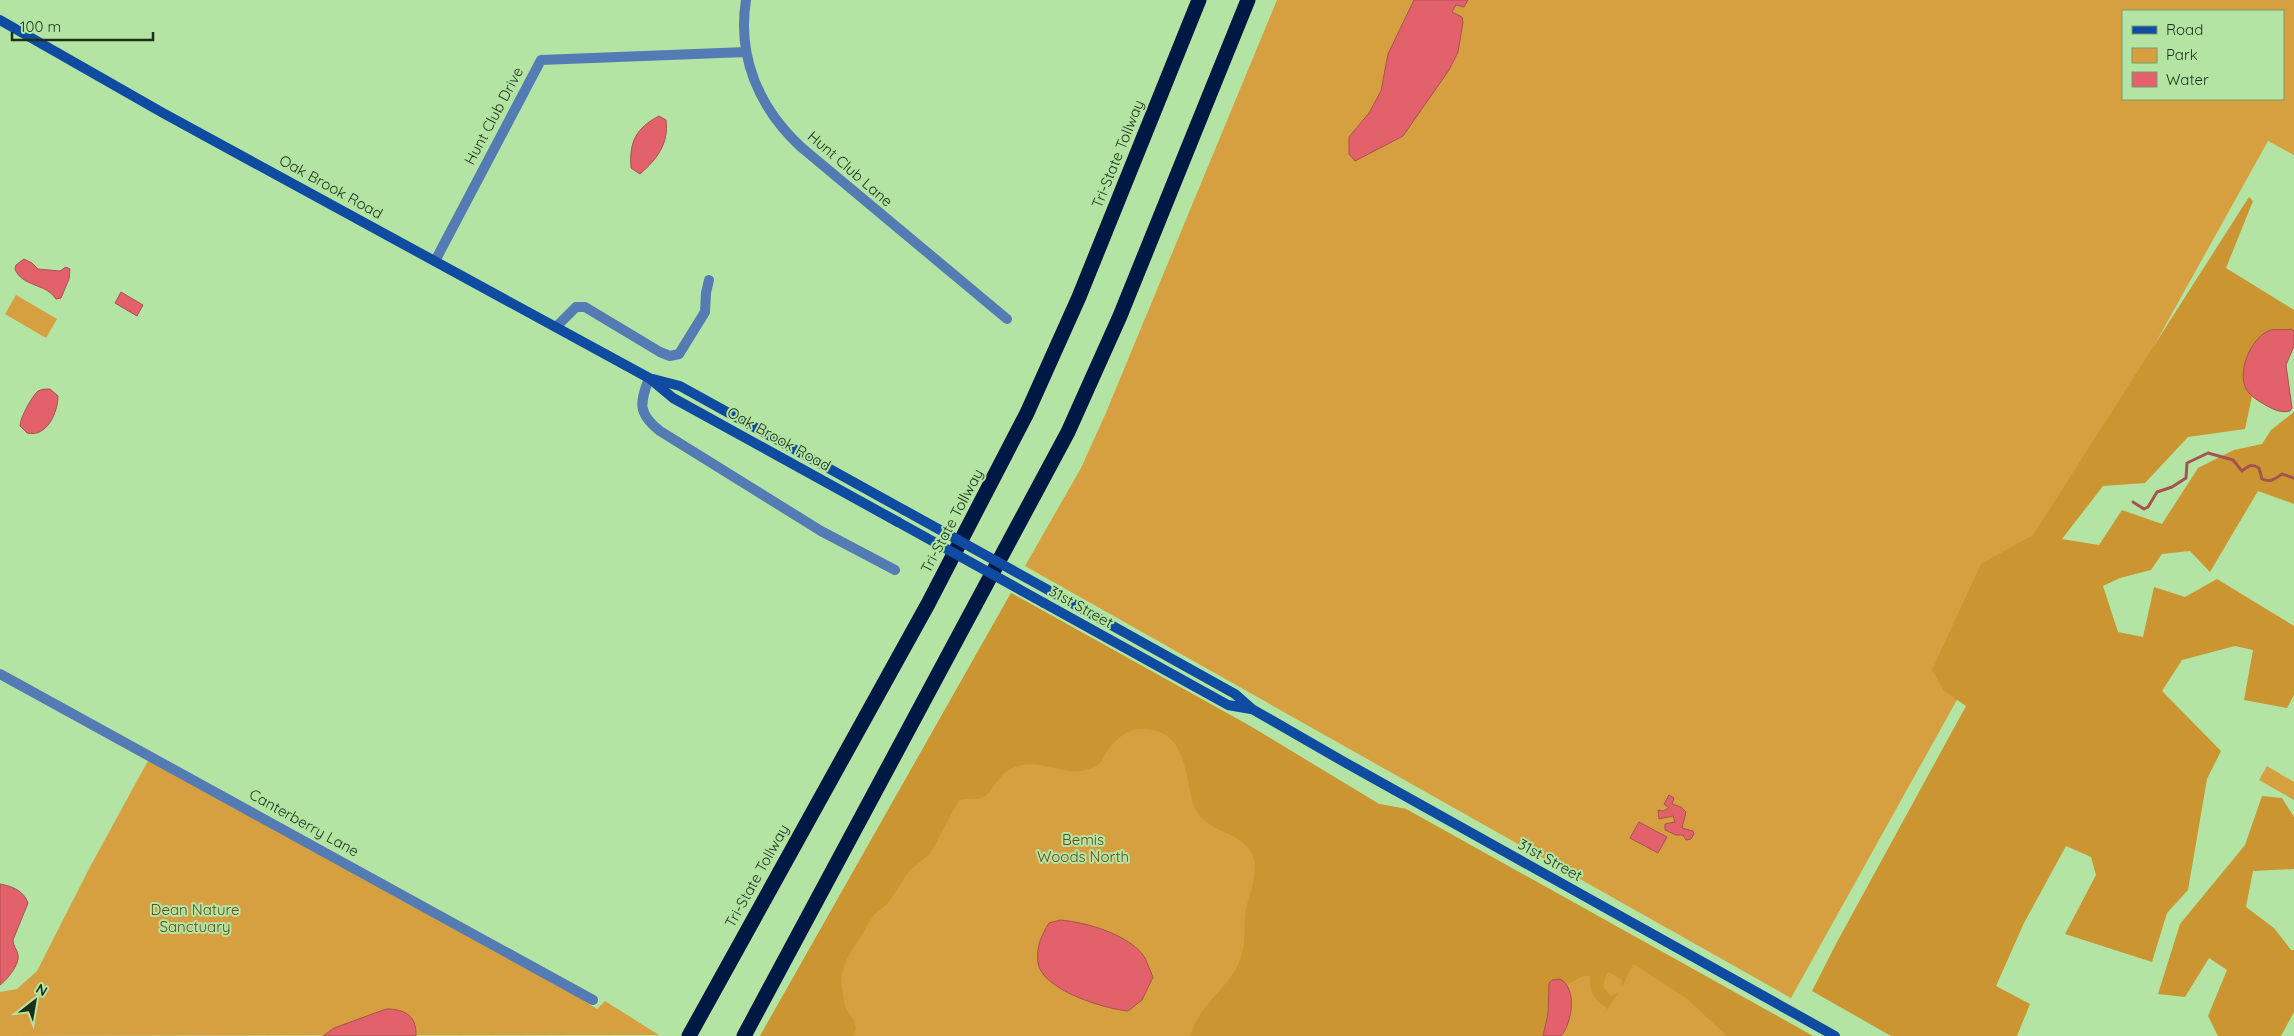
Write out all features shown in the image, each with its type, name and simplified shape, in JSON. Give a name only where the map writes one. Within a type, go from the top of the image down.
[{"type":"highway","name":"Tri-State Tollway","points":[[688,1036],[928,604],[1020,429],[1076,305],[1199,0]]},
{"type":"highway","points":[[744,1036],[1068,432],[1120,316],[1248,0]]},
{"type":"main road","name":"Oak Brook Road","points":[[0,20],[152,107],[649,378],[673,398],[898,522]]},
{"type":"main road","name":"Oak Brook Road","points":[[649,378],[680,386],[904,510]]},
{"type":"main road","name":"31st Street","points":[[904,510],[1235,694],[1252,709],[1835,1036]]},
{"type":"main road","name":"31st Street","points":[[898,522],[1228,705],[1252,709]]},
{"type":"street","name":"Hunt Club Lane","points":[[746,0],[744,28],[746,52],[761,97],[787,134],[899,231],[1006,318]]},
{"type":"street","name":"Hunt Club Drive","points":[[434,261],[541,60],[746,52]]},
{"type":"street","points":[[556,327],[576,307],[585,307],[660,352],[670,356],[679,354],[705,312],[709,280]]},
{"type":"street","points":[[649,378],[642,398],[642,408],[650,423],[660,431],[817,529],[895,570]]},
{"type":"street","name":"Canterberry Lane","points":[[0,674],[593,1000]]},
{"type":"green space","points":[[1277,0],[2294,0],[2294,155],[2268,141],[1791,998],[1025,566],[1081,468],[1105,415]]},
{"type":"green space","points":[[16,295],[57,319],[46,338],[5,314]]},
{"type":"green space","name":"Bemis Woods North","points":[[1011,593],[1250,726],[1379,804],[1406,809],[1813,1036],[760,1036]]},
{"type":"green space","name":"Dean Nature Sanctuary","points":[[149,759],[561,986],[597,1009],[605,1001],[659,1035],[0,1036],[0,992],[17,989],[37,971],[91,865]]},
{"type":"green space","points":[[2267,766],[2294,782],[2294,800],[2259,780]]},
{"type":"shaded area","points":[[2249,197],[2253,201],[2226,268],[2294,310],[2294,331],[2274,330],[2247,390],[2252,396],[2245,429],[2188,437],[2145,483],[2103,486],[2062,539],[2099,545],[2122,510],[2162,524],[2198,468],[2234,450],[2262,444],[2271,430],[2294,412],[2294,504],[2258,491],[2210,572],[2190,551],[2162,554],[2151,570],[2120,578],[2103,586],[2118,632],[2143,637],[2154,587],[2185,597],[2217,579],[2294,626],[2294,695],[2287,708],[2244,700],[2253,650],[2235,646],[2182,660],[2162,691],[2221,751],[2207,779],[2188,890],[2167,913],[2152,962],[2065,934],[2096,875],[2091,857],[2066,846],[2024,923],[1996,986],[2030,1004],[2017,1036],[1891,1036],[1812,991],[1966,706],[1944,691],[1932,670],[1981,564],[2033,535]]},
{"type":"shaded area","points":[[1011,593],[1250,726],[1379,804],[1406,809],[1813,1036],[1727,1036],[1686,998],[1633,964],[1622,987],[1622,980],[1609,972],[1606,975],[1603,986],[1610,996],[1619,992],[1604,1014],[1607,1008],[1593,995],[1590,987],[1590,976],[1583,976],[1567,985],[1564,981],[1548,989],[1548,1014],[1543,1036],[1190,1036],[1200,1015],[1232,975],[1241,958],[1244,944],[1246,909],[1252,889],[1255,867],[1252,854],[1247,846],[1204,821],[1198,813],[1193,804],[1181,754],[1175,744],[1167,736],[1156,731],[1142,729],[1130,731],[1120,737],[1111,746],[1099,764],[1087,770],[1067,771],[1029,764],[1018,766],[1005,773],[990,792],[982,798],[959,800],[930,854],[909,871],[888,903],[873,916],[847,959],[841,981],[845,1007],[854,1020],[856,1029],[853,1036],[760,1036]]},
{"type":"shaded area","points":[[2262,796],[2282,798],[2294,817],[2294,869],[2253,871],[2246,907],[2274,928],[2291,950],[2294,950],[2294,1012],[2281,1036],[2218,1036],[2208,1016],[2227,970],[2209,958],[2185,997],[2158,994],[2180,924],[2245,845]]},
{"type":"water","points":[[1414,0],[1468,0],[1464,7],[1456,5],[1452,12],[1462,17],[1463,22],[1458,52],[1449,70],[1403,136],[1355,161],[1349,154],[1349,137],[1369,113],[1381,91],[1388,54]]},
{"type":"water","points":[[659,116],[666,120],[664,144],[652,163],[640,174],[631,168],[633,143],[640,131]]},
{"type":"water","points":[[24,259],[38,269],[60,271],[66,267],[70,269],[69,279],[61,298],[56,299],[46,290],[18,275],[15,269],[16,265]]},
{"type":"water","points":[[121,292],[143,305],[137,316],[115,303]]},
{"type":"water","points":[[2291,329],[2294,331],[2294,346],[2286,365],[2292,408],[2287,412],[2275,410],[2255,399],[2246,389],[2243,373],[2251,348],[2262,335],[2271,330]]},
{"type":"water","points":[[50,389],[58,396],[56,409],[50,422],[40,432],[34,434],[27,433],[20,426],[27,407],[38,391]]},
{"type":"water","points":[[1669,795],[1674,798],[1672,804],[1681,807],[1686,812],[1682,828],[1693,831],[1694,834],[1691,839],[1686,840],[1683,835],[1676,835],[1665,830],[1665,824],[1675,822],[1673,816],[1659,819],[1658,810],[1663,811],[1669,808],[1664,804]]},
{"type":"water","points":[[1639,822],[1667,837],[1658,853],[1630,838]]},
{"type":"water","points":[[0,884],[17,890],[24,895],[28,903],[13,940],[18,955],[17,963],[9,976],[0,985]]},
{"type":"water","points":[[1060,920],[1071,921],[1107,931],[1119,936],[1138,950],[1145,958],[1153,977],[1142,1000],[1128,1011],[1090,1002],[1062,990],[1051,982],[1042,973],[1038,963],[1038,947],[1049,923]]},
{"type":"water","points":[[1560,979],[1566,984],[1571,998],[1568,1023],[1561,1036],[1543,1036],[1548,1014],[1549,983],[1552,980]]},
{"type":"water","points":[[386,1009],[404,1012],[412,1018],[416,1029],[416,1036],[323,1036],[334,1028]]},
{"type":"waterway","points":[[2133,502],[2144,509],[2148,507],[2157,492],[2172,487],[2186,478],[2187,463],[2208,453],[2233,460],[2242,471],[2250,466],[2256,466],[2259,468],[2262,479],[2268,481],[2282,474],[2294,478]]}]
